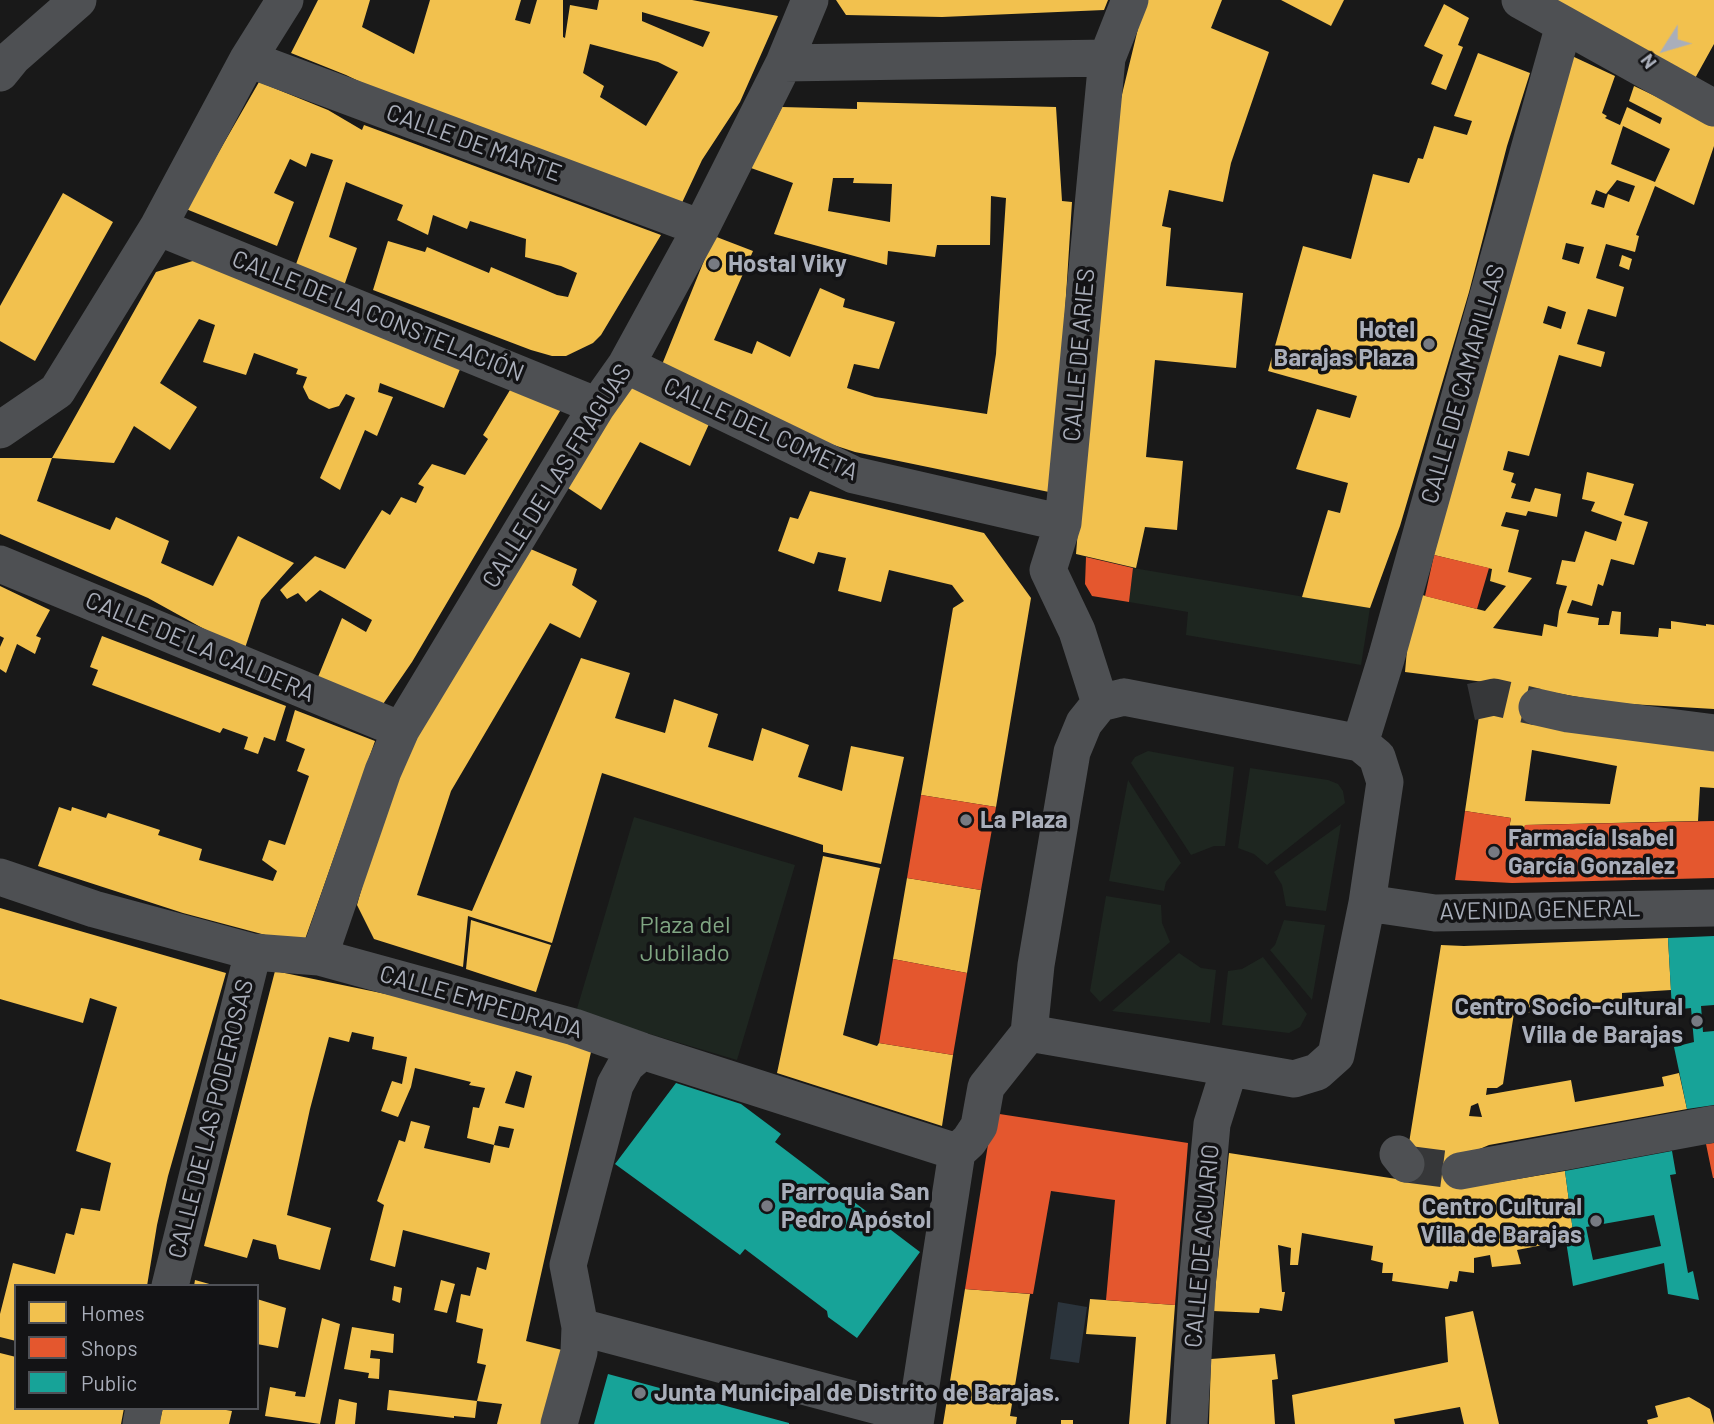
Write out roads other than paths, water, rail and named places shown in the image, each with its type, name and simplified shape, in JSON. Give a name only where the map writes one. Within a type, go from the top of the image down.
[{"type":"street","points":[[0,73],[13,57],[78,0]]},
{"type":"street","points":[[0,430],[57,391],[158,227],[248,59],[285,0]]},
{"type":"street","name":"CALLE DE LAS FRAGUAS","points":[[319,957],[383,771],[401,730],[597,406],[626,365],[701,228],[784,63],[810,0]]},
{"type":"street","name":"CALLE DE ARIES","points":[[1100,703],[1077,631],[1048,570],[1063,523],[1107,58],[1130,0]]},
{"type":"street","points":[[1520,0],[1714,107]]},
{"type":"street","name":"CALLE DE CAMARILLAS","points":[[1360,743],[1564,25]]},
{"type":"street","points":[[784,63],[1107,58]]},
{"type":"street","name":"CALLE DE MARTE","points":[[248,59],[701,228]]},
{"type":"street","name":"CALLE DE LA CONSTELACIÓN","points":[[158,227],[597,406]]},
{"type":"street","name":"CALLE DEL COMETA","points":[[626,365],[853,475],[1063,523]]},
{"type":"street","name":"CALLE DE LA CALDERA","points":[[0,564],[401,730]]},
{"type":"street","points":[[580,1327],[916,1420],[957,1152],[979,1126],[986,1087],[1029,1034],[1036,965],[1072,752],[1084,723],[1100,703],[1124,697],[1360,743],[1377,758],[1385,782],[1367,903],[1336,1055],[1317,1072],[1294,1079],[1029,1034]]},
{"type":"street","points":[[1553,710],[1714,733]]},
{"type":"street","name":"CALLE EMPEDRADA","points":[[0,877],[94,909],[253,952],[319,957],[574,1027],[957,1152]]},
{"type":"street","name":"AVENIDA GENERAL","points":[[1367,903],[1435,913],[1714,908]]},
{"type":"street","name":"CALLE DE LAS PODEROSAS","points":[[170,1284],[253,952]]},
{"type":"street","points":[[559,1424],[579,1352],[580,1327],[568,1265],[615,1085],[626,1065],[642,1051]]},
{"type":"street","name":"CALLE DE ACUARIO","points":[[1189,1424],[1198,1274],[1212,1124],[1229,1070]]},
{"type":"street","points":[[1469,1170],[1714,1124]]},
{"type":"tunnel","points":[[1471,702],[1494,697],[1537,707]]},
{"type":"tunnel","points":[[1406,1164],[1460,1171]]},
{"type":"place","name":"Hostal Viky","points":[[714,264]]},
{"type":"place","name":"Hotel Barajas Plaza","points":[[1429,344]]},
{"type":"place","name":"La Plaza","points":[[966,820]]},
{"type":"place","name":"Farmacía Isabel García Gonzalez","points":[[1494,852]]},
{"type":"place","name":"Centro Socio-cultural Villa de Barajas","points":[[1697,1021]]},
{"type":"place","name":"Parroquia San Pedro Apóstol","points":[[767,1206]]},
{"type":"place","name":"Centro Cultural Villa de Barajas","points":[[1596,1221]]},
{"type":"place","name":"Junta Municipal de Distrito de Barajas.","points":[[640,1393]]},
{"type":"park label","name":"Plaza del Jubilado","points":[[685,939]]}]
